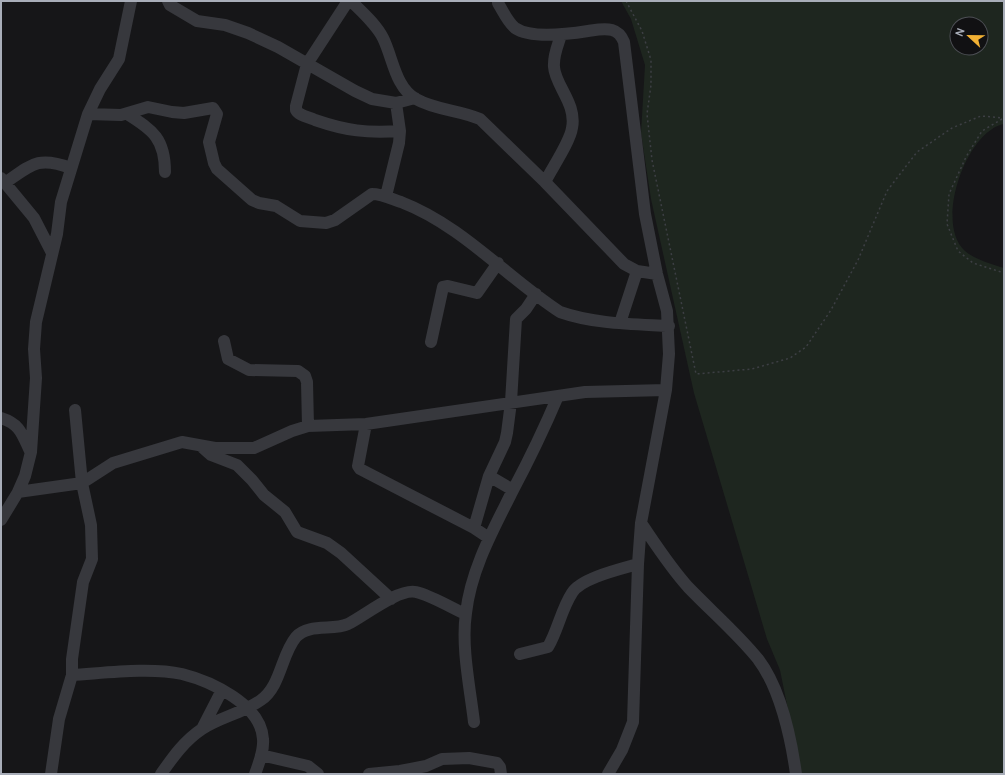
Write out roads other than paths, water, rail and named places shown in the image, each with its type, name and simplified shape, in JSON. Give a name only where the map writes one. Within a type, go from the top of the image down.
[{"type":"street","points":[[1,520],[18,492],[25,476],[31,452],[36,378],[34,349],[36,322],[57,234],[61,202],[88,114],[100,89],[116,65],[131,1]]},
{"type":"street","points":[[168,1],[170,5],[197,21],[225,25],[248,33],[278,47],[366,96],[396,103],[415,98]]},
{"type":"street","points":[[348,1],[307,64],[296,106],[298,112],[340,128],[354,131],[400,131]]},
{"type":"street","points":[[351,1],[382,37],[402,84],[407,92],[428,105],[468,114],[480,119],[545,182],[624,264],[637,271],[657,274]]},
{"type":"street","points":[[498,2],[506,18],[524,33],[562,35],[608,30],[621,35],[624,42],[645,214],[669,326],[669,354],[666,390],[641,523],[638,564],[633,722],[622,750],[608,774]]},
{"type":"street","points":[[545,182],[572,127],[572,114],[567,96],[554,69],[554,57],[562,35]]},
{"type":"street","points":[[386,196],[399,143],[400,131],[396,103]]},
{"type":"street","points":[[88,114],[127,114],[148,108],[184,113],[213,108],[218,114],[209,144],[217,170],[252,200],[259,203],[276,206],[300,221],[326,223],[335,220],[372,194],[386,196],[423,210],[438,219],[498,263],[553,308],[565,314],[620,323],[669,326]]},
{"type":"street","points":[[127,114],[148,127],[154,134],[165,157],[165,172]]},
{"type":"street","points":[[52,253],[34,218],[3,181],[38,162],[53,162],[71,168]]},
{"type":"street","points":[[431,342],[443,288],[448,286],[477,293],[498,263]]},
{"type":"street","points":[[620,323],[637,271]]},
{"type":"street","points":[[474,528],[489,476],[505,442],[511,402],[516,319],[526,309],[536,294]]},
{"type":"street","points":[[224,341],[228,359],[249,370],[303,373],[307,382],[308,426]]},
{"type":"street","points":[[18,492],[82,483],[113,463],[182,442],[201,446],[239,449],[254,448],[292,431],[308,426],[366,424],[558,396],[632,390],[666,390]]},
{"type":"street","points":[[474,722],[466,662],[466,614],[470,590],[489,538],[542,434],[558,396]]},
{"type":"street","points":[[51,774],[59,719],[72,675],[72,659],[83,582],[92,559],[91,525],[82,483],[75,410]]},
{"type":"street","points":[[1,418],[11,421],[17,426],[31,452]]},
{"type":"street","points":[[366,424],[358,466],[360,469],[474,528],[489,538]]},
{"type":"street","points":[[201,446],[211,454],[237,466],[264,495],[285,512],[297,532],[327,543],[341,553],[391,599]]},
{"type":"street","points":[[489,476],[513,490]]},
{"type":"street","points":[[641,523],[664,558],[687,585],[758,660],[777,693],[794,756],[796,774]]},
{"type":"street","points":[[520,654],[548,647],[571,595],[577,587],[600,577],[638,564]]},
{"type":"street","points":[[161,774],[182,745],[202,729],[248,708],[263,699],[270,691],[292,643],[298,636],[313,629],[348,624],[406,592],[415,591],[466,614]]},
{"type":"street","points":[[72,675],[159,672],[182,674],[222,690],[248,708],[260,726],[263,739],[261,755],[255,774]]},
{"type":"street","points":[[202,729],[222,690]]},
{"type":"street","points":[[261,755],[308,766],[318,774]]},
{"type":"street","points":[[369,774],[400,772],[426,766],[442,759],[469,758],[497,763],[500,767],[501,774]]}]
